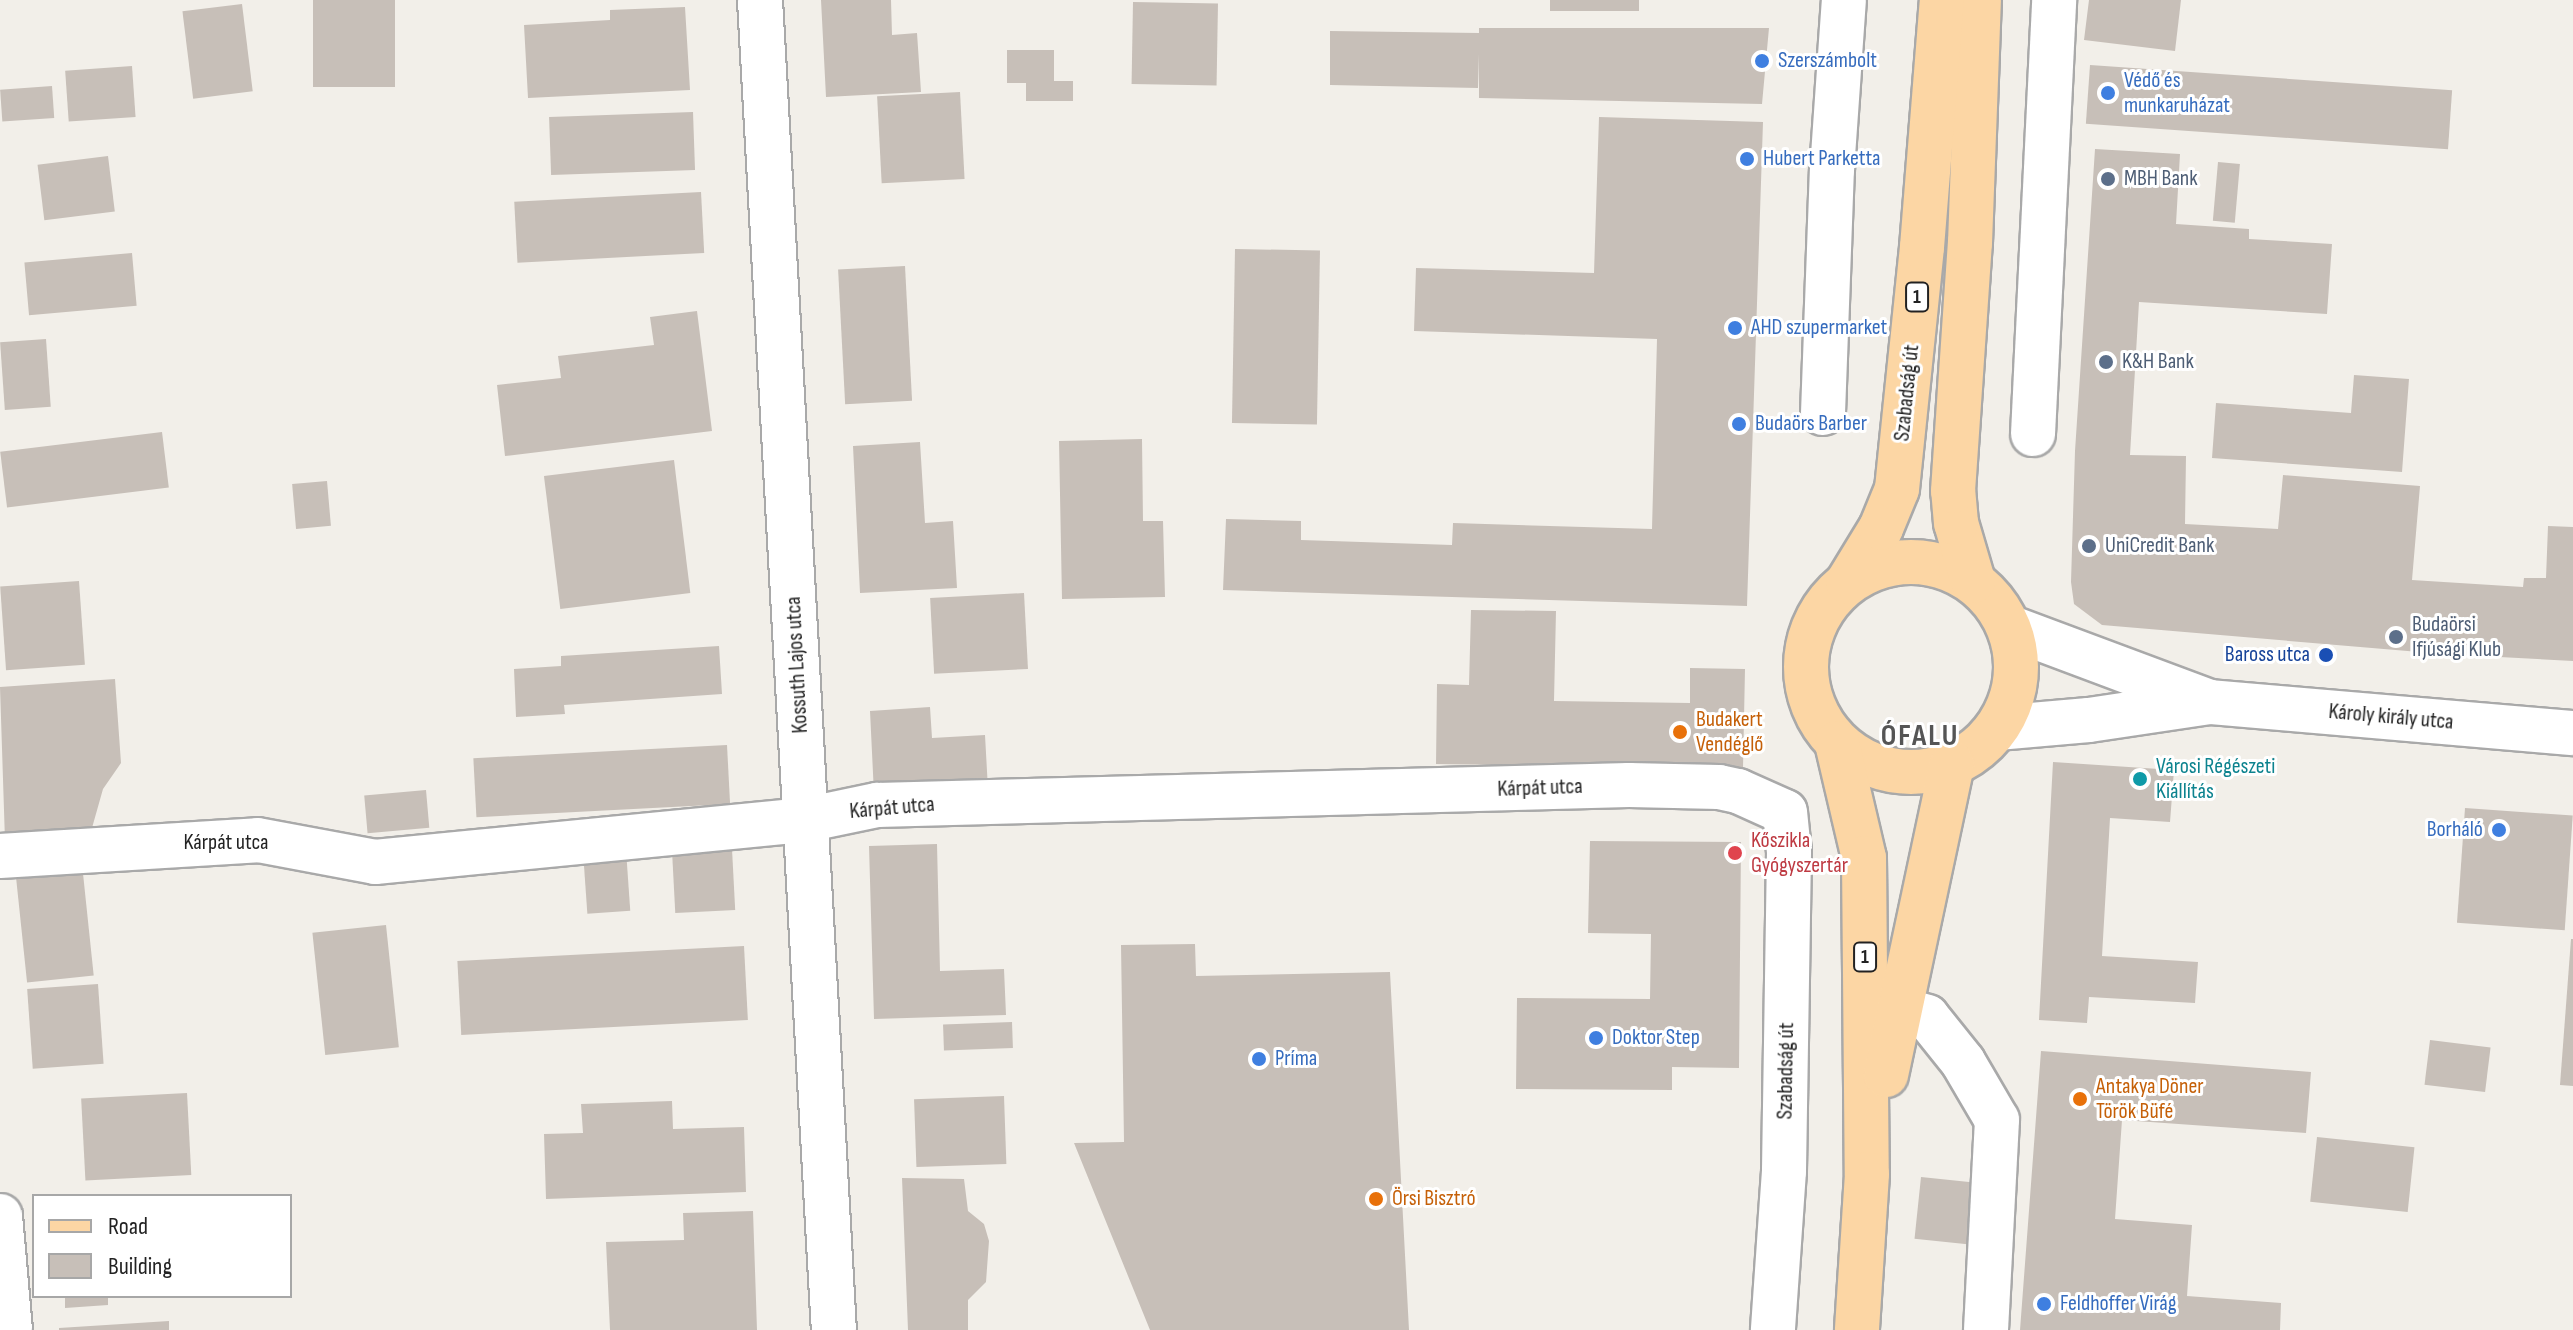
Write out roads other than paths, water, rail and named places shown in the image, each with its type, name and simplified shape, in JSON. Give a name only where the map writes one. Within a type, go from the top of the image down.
[{"type":"main road","name":"Szabadság út","points":[[1848,582],[1881,528],[1897,489],[1922,247],[1942,0]]},
{"type":"main road","name":"1","points":[[1837,743],[1872,765],[1891,771],[1933,771],[1977,749],[1997,728],[2010,705],[2016,679],[2016,653],[2009,627],[1973,581],[1956,523],[1953,491],[1970,243],[1979,0]]},
{"type":"main road","name":"1","points":[[1857,1330],[1867,1174],[1864,858],[1837,743],[1812,705],[1806,660],[1818,616],[1848,582],[1871,569],[1896,561],[1923,561],[1950,568],[1973,581]]},
{"type":"main road","name":"1","points":[[1867,1174],[1898,1009],[1952,764]]},
{"type":"street","name":"Kossuth Lajos utca","points":[[760,0],[834,1330]]},
{"type":"street","points":[[1823,413],[1830,224],[1844,0]]},
{"type":"street","points":[[2033,434],[2054,0]]},
{"type":"street","name":"Károly király utca","points":[[2009,627],[2210,702]]},
{"type":"street","name":"Károly király utca","points":[[1997,728],[2089,720],[2210,702],[2573,733]]},
{"type":"street","name":"Kárpát utca","points":[[0,856],[258,840],[375,862],[805,820],[877,805],[1629,785],[1719,787],[1785,812]]},
{"type":"street","name":"Szabadság út","points":[[1773,1330],[1784,1155],[1789,852],[1785,812]]},
{"type":"street","points":[[1898,1009],[1927,1017],[1963,1062],[1997,1120],[1986,1330]]},
{"type":"street","points":[[0,1216],[10,1330]]},
{"type":"place","name":"Szerszámbolt","points":[[1762,61]]},
{"type":"place","name":"Védő és munkaruházat","points":[[2108,93]]},
{"type":"place","name":"Hubert Parketta","points":[[1747,159]]},
{"type":"place","name":"MBH Bank","points":[[2108,179]]},
{"type":"place","name":"AHD szupermarket","points":[[1735,328]]},
{"type":"place","name":"K&H Bank","points":[[2106,362]]},
{"type":"place","name":"Budaörs Barber","points":[[1739,424]]},
{"type":"place","name":"UniCredit Bank","points":[[2089,546]]},
{"type":"place","name":"Budaörsi Ifjúsági Klub","points":[[2396,637]]},
{"type":"place","name":"Baross utca","points":[[2326,655]]},
{"type":"place","name":"Budakert Vendéglő","points":[[1680,732]]},
{"type":"place","name":"Városi Régészeti Kiállítás","points":[[2140,779]]},
{"type":"place","name":"Borháló","points":[[2499,830]]},
{"type":"place","name":"Kőszikla Gyógyszertár","points":[[1735,853]]},
{"type":"place","name":"Doktor Step","points":[[1596,1038]]},
{"type":"place","name":"Príma","points":[[1259,1059]]},
{"type":"place","name":"Antakya Döner Török Büfé","points":[[2080,1099]]},
{"type":"place","name":"Örsi Bisztró","points":[[1376,1199]]},
{"type":"place","name":"Feldhoffer Virág","points":[[2044,1304]]},
{"type":"district","name":"ÓFALU","points":[[1920,736]]}]
